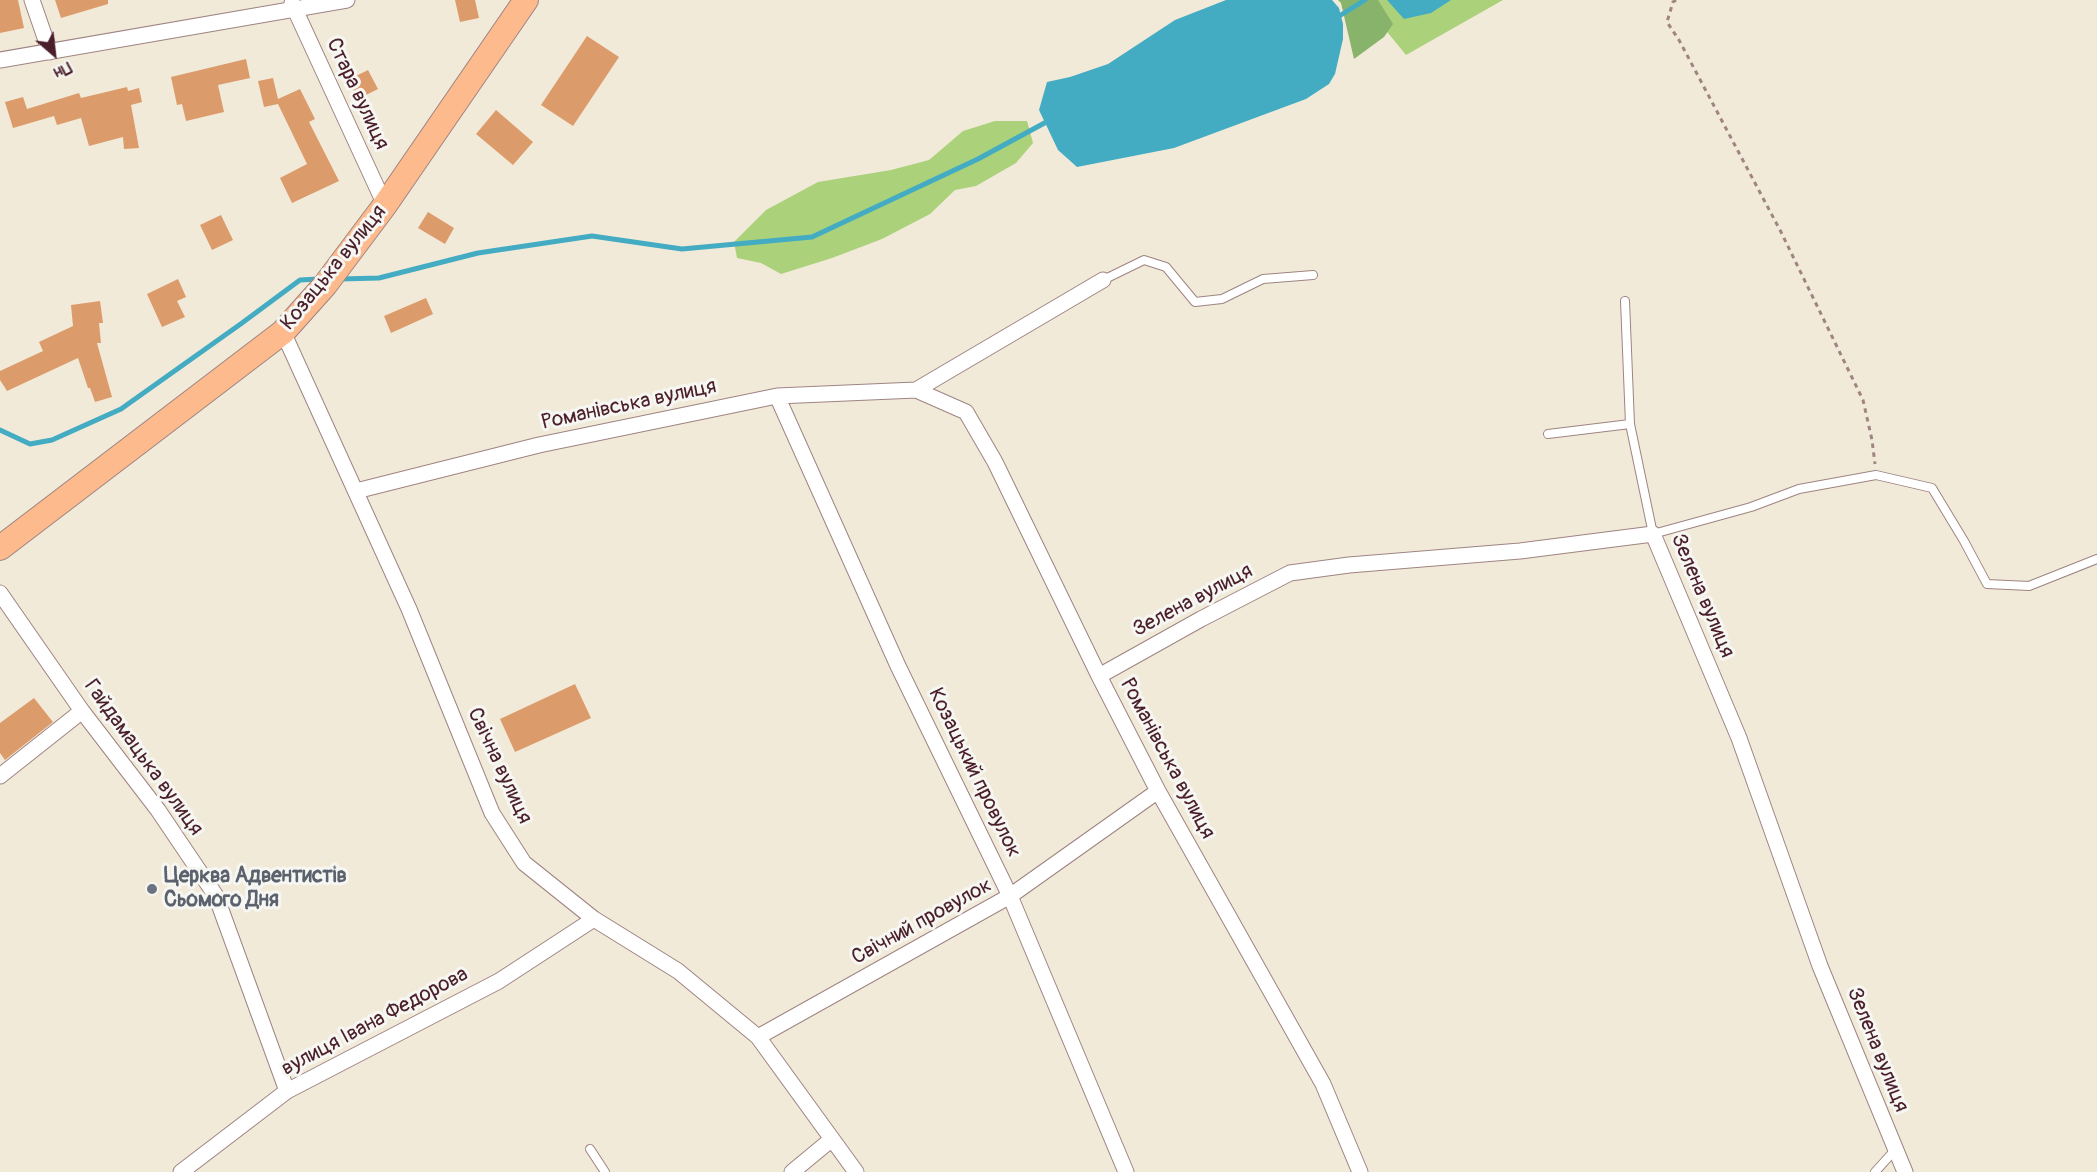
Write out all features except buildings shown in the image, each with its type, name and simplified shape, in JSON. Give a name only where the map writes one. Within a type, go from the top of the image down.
[{"type":"main road","name":"Козацька вулиця","points":[[0,548],[283,332],[331,276],[385,205],[526,0]]},
{"type":"street","points":[[32,0],[50,52]]},
{"type":"street","points":[[0,60],[293,5],[347,0]]},
{"type":"street","name":"Стара вулиця","points":[[293,5],[385,205]]},
{"type":"street","name":"Романівська вулиця","points":[[916,390],[1103,280]]},
{"type":"street","name":"Свічна вулиця","points":[[283,332],[409,609],[492,813],[524,863],[594,919],[678,971],[758,1037],[856,1172]]},
{"type":"street","name":"Романівська вулиця","points":[[356,491],[539,445],[777,396],[916,390],[966,412],[995,462],[1099,676],[1158,791],[1323,1084],[1360,1172]]},
{"type":"street","name":"Козацький провулок","points":[[777,396],[898,666],[1010,896],[1126,1172]]},
{"type":"street","name":"Зелена вулиця","points":[[1099,676],[1290,573],[1349,565],[1520,551],[1653,534],[1739,738],[1821,966],[1905,1172]]},
{"type":"street","name":"Гайдамацька вулиця","points":[[0,593],[82,711],[158,810],[216,896],[287,1091]]},
{"type":"street","points":[[0,776],[82,711]]},
{"type":"street","name":"Свічний провулок","points":[[758,1037],[1010,896],[1158,791]]},
{"type":"street","name":"вулиця Івана Федорова","points":[[181,1172],[287,1091],[499,981],[594,919]]},
{"type":"street","points":[[792,1172],[832,1139]]},
{"type":"lane","points":[[1103,280],[1144,260],[1166,267],[1195,302],[1222,299],[1263,279],[1313,275]]},
{"type":"lane","points":[[1625,301],[1630,424],[1653,534],[1751,507],[1799,489],[1876,474],[1932,488],[1987,584],[2029,586],[2097,559]]},
{"type":"lane","points":[[1548,434],[1630,424]]},
{"type":"lane","points":[[590,1149],[605,1172]]},
{"type":"lane","points":[[1875,1172],[1895,1150]]},
{"type":"path","points":[[1676,0],[1673,2],[1667,22],[1679,40],[1781,232],[1863,400],[1872,440],[1876,474]]},
{"type":"green space","points":[[1338,0],[1378,0],[1393,24],[1384,37],[1354,59],[1341,3]]},
{"type":"green space","points":[[1361,0],[1503,0],[1406,55]]},
{"type":"green space","points":[[995,121],[1027,121],[1033,143],[1016,163],[976,186],[955,190],[930,214],[882,239],[781,274],[761,263],[737,258],[734,242],[766,210],[818,182],[891,170],[929,160],[963,131]]},
{"type":"water","points":[[1226,0],[1332,0],[1339,8],[1343,24],[1343,39],[1335,74],[1329,84],[1306,99],[1174,148],[1077,167],[1058,150],[1039,110],[1047,82],[1108,64],[1175,20]]},
{"type":"water","points":[[1387,0],[1451,0],[1431,13],[1404,19]]},
{"type":"waterway","points":[[1336,18],[1365,0]]},
{"type":"waterway","points":[[340,279],[379,278],[478,253],[592,236],[682,249],[812,237],[978,159],[1050,120]]},
{"type":"waterway","points":[[0,430],[30,444],[52,440],[121,409],[300,280],[318,279]]},
{"type":"place","name":"Церква Адвентистiв Сьомого Дня","points":[[152,889]]}]
